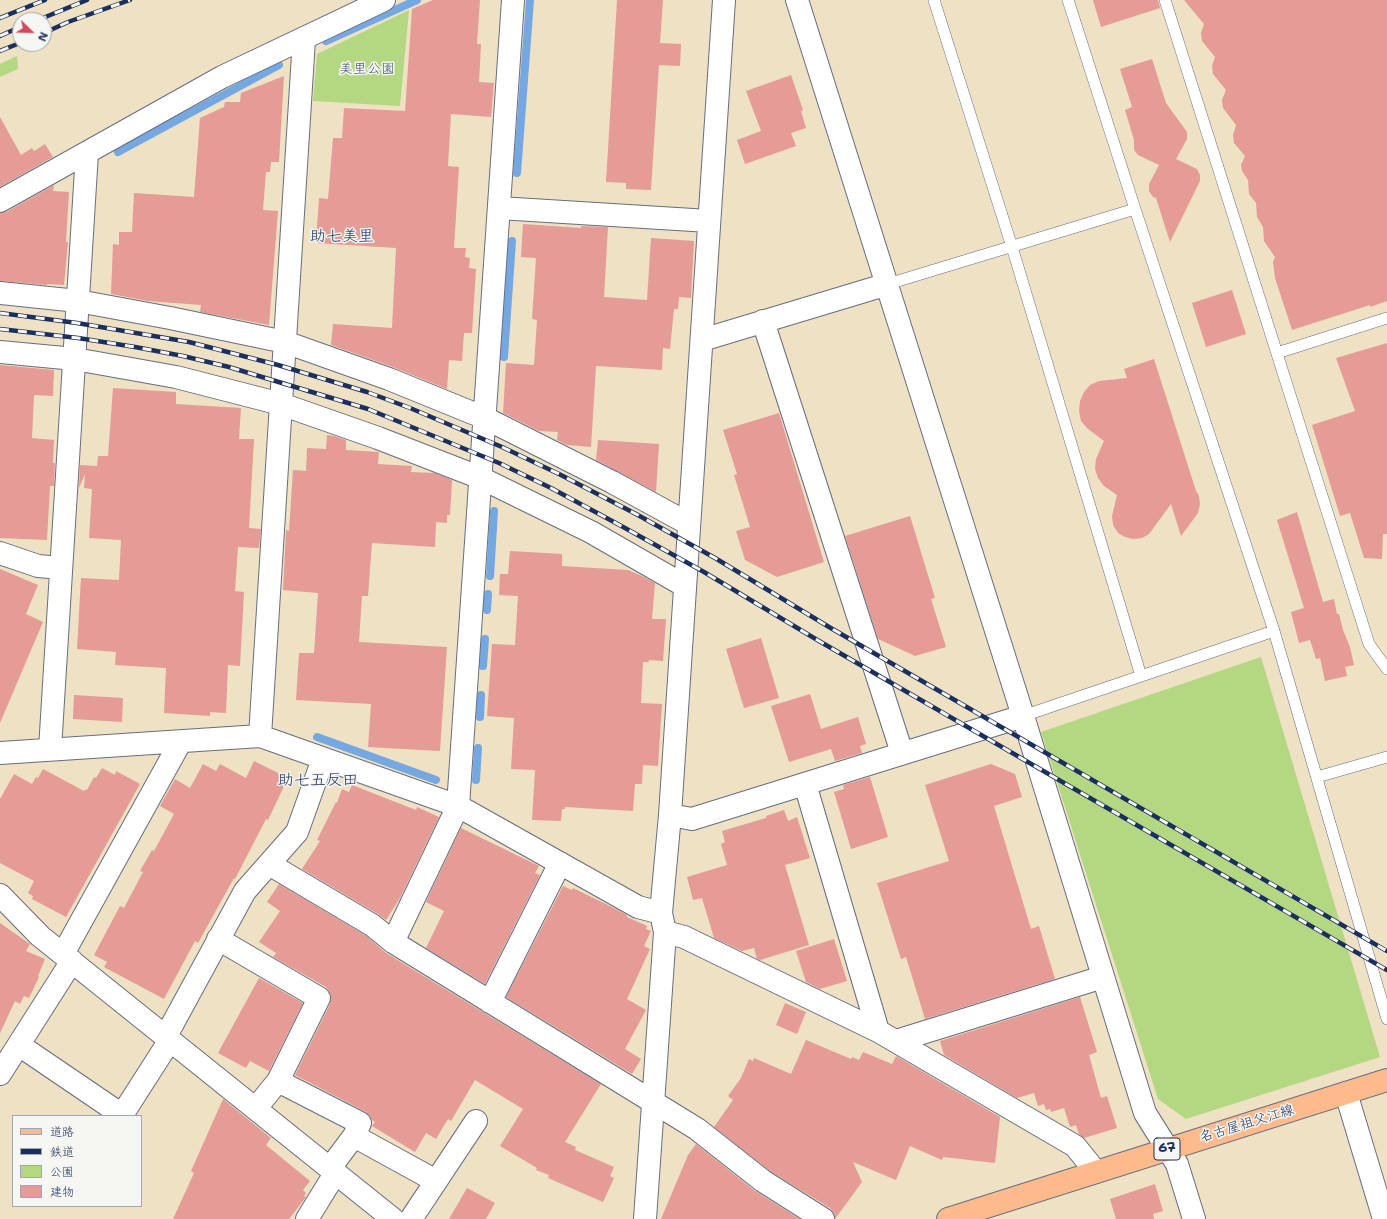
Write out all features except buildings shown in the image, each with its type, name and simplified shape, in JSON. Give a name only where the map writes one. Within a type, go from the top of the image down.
[{"type":"main road","name":"名古屋祖父江線","points":[[948,1219],[1387,1080]]},
{"type":"street","points":[[0,201],[222,77],[384,0]]},
{"type":"street","points":[[393,942],[458,806],[513,0]]},
{"type":"street","points":[[645,1219],[654,1102],[663,922],[724,0]]},
{"type":"street","points":[[797,0],[888,284],[1023,716],[1145,1114],[1177,1164],[1194,1219]]},
{"type":"street","points":[[260,736],[304,39]]},
{"type":"street","points":[[50,749],[87,153]]},
{"type":"street","points":[[499,208],[710,221]]},
{"type":"street","points":[[702,340],[888,284]]},
{"type":"street","points":[[0,293],[78,301],[285,342],[388,379],[485,418],[612,482],[689,524]]},
{"type":"street","points":[[763,321],[902,753]]},
{"type":"street","points":[[0,352],[75,360],[176,377],[281,404],[378,438],[481,478],[591,532],[686,586]]},
{"type":"street","points":[[0,553],[38,566],[61,568]]},
{"type":"street","points":[[670,815],[692,819],[1023,716]]},
{"type":"street","points":[[0,753],[260,736],[458,806],[638,907],[663,922],[684,938],[887,1036],[1075,1146],[1096,1172]]},
{"type":"street","points":[[0,1074],[12,1045],[68,958],[181,741]]},
{"type":"street","points":[[12,1045],[114,1113],[122,1115],[168,1038],[218,939],[245,891],[297,832],[323,759]]},
{"type":"street","points":[[805,784],[887,1036]]},
{"type":"street","points":[[490,1002],[560,863]]},
{"type":"street","points":[[269,864],[372,926],[393,942],[697,1129],[764,1181],[823,1219]]},
{"type":"street","points":[[0,895],[40,936],[393,1219]]},
{"type":"street","points":[[218,939],[319,998],[278,1081],[256,1108]]},
{"type":"street","points":[[887,1036],[1103,976]]},
{"type":"street","points":[[278,1081],[360,1123],[307,1219]]},
{"type":"street","points":[[1346,1093],[1384,1219]]},
{"type":"street","points":[[411,1219],[476,1121]]},
{"type":"street","points":[[354,1136],[436,1181]]},
{"type":"lane","points":[[934,0],[1012,247],[1141,676]]},
{"type":"lane","points":[[1068,0],[1135,210],[1274,631],[1387,1019]]},
{"type":"lane","points":[[1165,0],[1369,644],[1387,669]]},
{"type":"lane","points":[[888,284],[1135,210]]},
{"type":"lane","points":[[1277,352],[1387,318]]},
{"type":"lane","points":[[1023,716],[1274,631]]},
{"type":"lane","points":[[1316,777],[1387,756]]},
{"type":"green space","name":"美里公園","points":[[409,10],[400,106],[313,101],[317,54]]},
{"type":"green space","points":[[17,56],[18,69],[0,77],[0,64]]},
{"type":"green space","points":[[1261,657],[1380,1057],[1186,1119],[1158,1099],[1041,732]]},
{"type":"waterway","points":[[326,41],[417,0]]},
{"type":"waterway","points":[[517,173],[530,0]]},
{"type":"waterway","points":[[118,152],[279,65]]},
{"type":"waterway","points":[[504,357],[512,241]]},
{"type":"waterway","points":[[490,576],[494,511]]},
{"type":"waterway","points":[[487,610],[488,594]]},
{"type":"waterway","points":[[483,666],[485,639]]},
{"type":"waterway","points":[[480,717],[481,695]]},
{"type":"waterway","points":[[317,737],[436,780]]},
{"type":"waterway","points":[[476,780],[478,748]]},
{"type":"railway","points":[[0,18],[45,0]]},
{"type":"railway","points":[[52,14],[87,0]]},
{"type":"railway","points":[[52,29],[68,22],[130,0]]},
{"type":"railway","points":[[0,36],[12,31]]},
{"type":"railway","points":[[0,51],[12,46]]},
{"type":"railway","points":[[0,313],[77,323],[189,342],[278,365],[367,392],[410,408],[502,447],[559,474],[636,514],[715,558],[829,627],[1387,951]]},
{"type":"railway","points":[[0,329],[78,338],[135,347],[229,367],[368,409],[499,463],[551,488],[704,572],[819,641],[1387,970]]},
{"type":"district","name":"助七美里","points":[[342,237]]},
{"type":"district","name":"助七五反田","points":[[318,781]]}]
